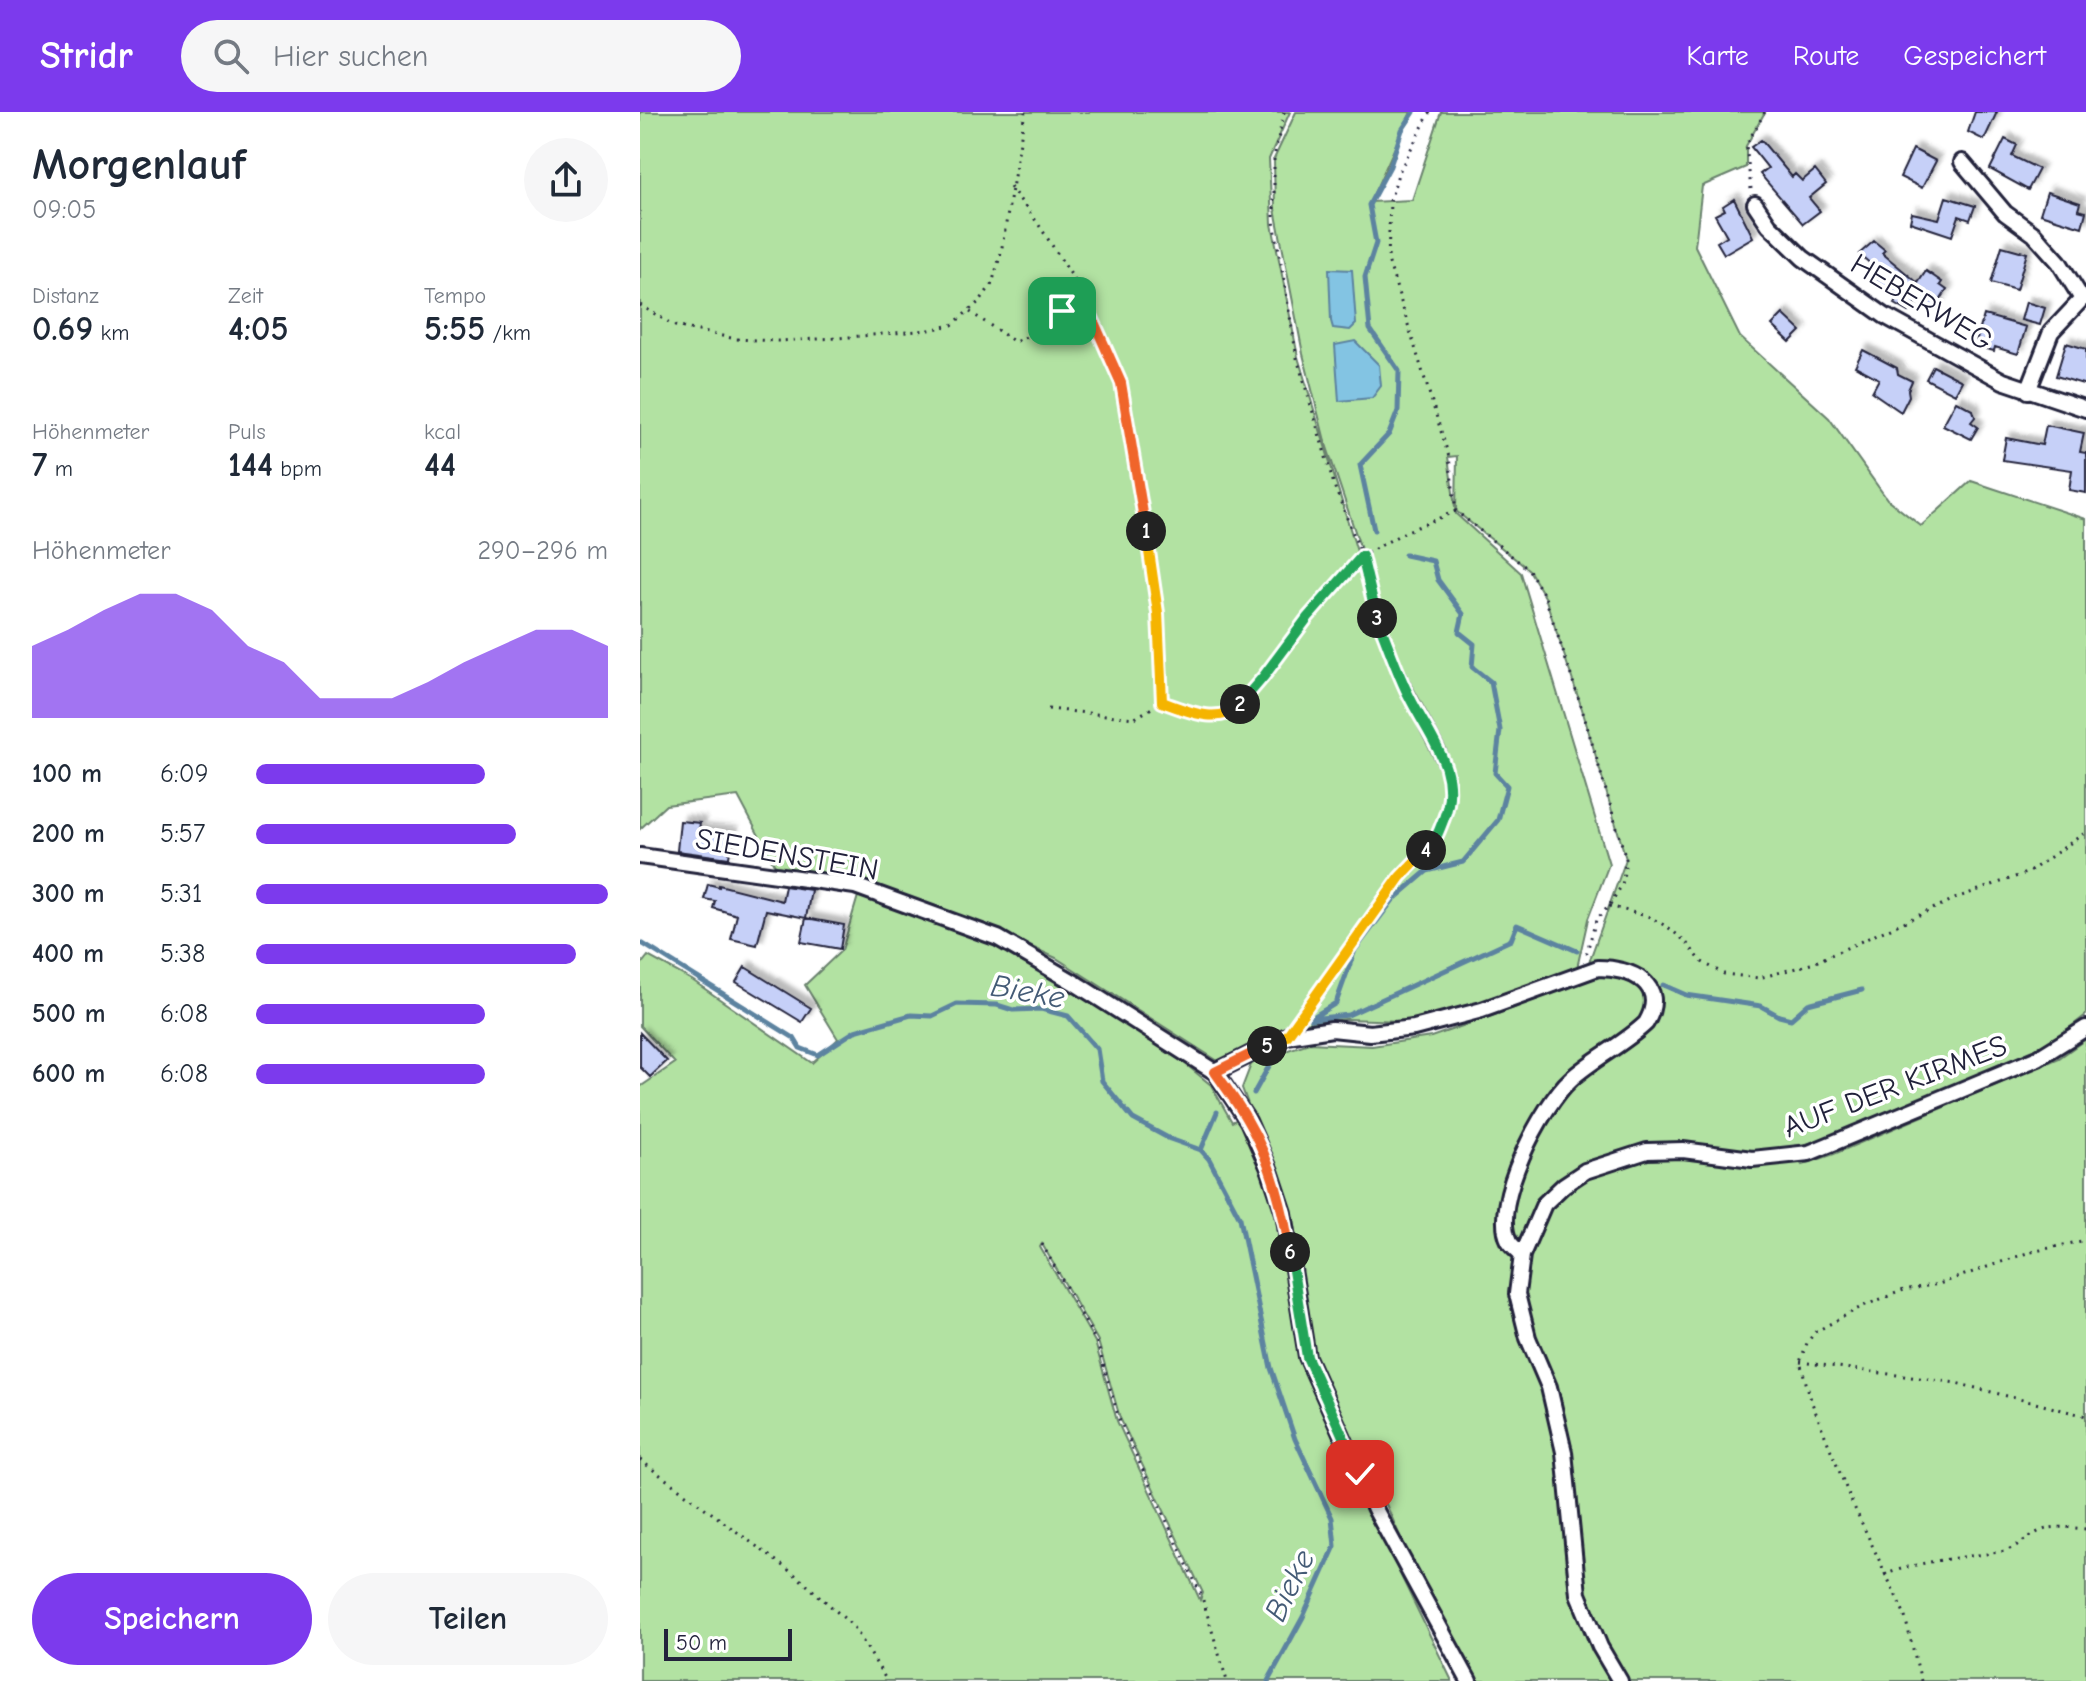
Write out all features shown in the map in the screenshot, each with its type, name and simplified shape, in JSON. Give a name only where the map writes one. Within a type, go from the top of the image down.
[{"type":"street","points":[[1962,162],[2005,213],[2034,234],[2059,262],[2084,299],[2051,332],[2028,391]]},
{"type":"street","name":"HEBERWEG","points":[[1755,204],[1769,225],[1803,258],[1885,316],[2003,381],[2086,409]]},
{"type":"street","name":"SIEDENSTEIN","points":[[640,856],[855,886],[998,938],[1063,975],[1215,1072]]},
{"type":"street","points":[[1469,1681],[1375,1509],[1307,1357],[1279,1199],[1248,1121],[1215,1072],[1287,1036],[1332,1029],[1370,1033],[1414,1028],[1482,1010],[1598,968],[1618,968],[1628,972],[1647,985],[1654,1004],[1646,1023],[1570,1080],[1534,1127],[1520,1156],[1505,1222],[1510,1242],[1522,1255]]},
{"type":"street","name":"AUF DER KIRMES","points":[[1620,1681],[1600,1647],[1578,1594],[1564,1452],[1549,1387],[1528,1338],[1517,1294],[1522,1255],[1544,1204],[1585,1171],[1647,1151],[1683,1150],[1752,1159],[1809,1153],[2038,1058],[2086,1028]]},
{"type":"path","points":[[640,305],[675,326],[736,339],[778,341],[929,330],[952,325],[980,301],[992,284],[1001,253],[1025,112]]},
{"type":"path","points":[[1284,112],[1274,157],[1274,221],[1297,358],[1327,463],[1362,556],[1374,610],[1410,698],[1443,757],[1451,786],[1450,804],[1435,841],[1400,877],[1287,1036]]},
{"type":"path","points":[[1430,112],[1398,174],[1390,201],[1388,260],[1449,457],[1456,511],[1529,570],[1545,597],[1626,859],[1622,885],[1596,920],[1581,973]]},
{"type":"path","points":[[1755,204],[1746,167],[1746,145],[1765,112]]},
{"type":"path","points":[[1010,187],[1046,235],[1086,298],[1121,383],[1158,613],[1162,702]]},
{"type":"path","points":[[969,311],[1015,342],[1042,330],[1062,311],[1090,313]]},
{"type":"path","points":[[1048,709],[1135,718],[1162,702],[1205,716],[1234,710],[1308,617],[1362,556],[1405,532],[1456,511]]},
{"type":"path","points":[[1609,906],[1650,917],[1669,928],[1685,941],[1702,962],[1724,974],[1759,978],[1811,964],[1959,897],[2029,872],[2086,832]]},
{"type":"path","points":[[1921,1681],[1904,1613],[1850,1498],[1812,1403],[1800,1362],[1807,1343],[1815,1332],[1863,1306],[1904,1290],[1939,1284],[2027,1253],[2086,1240]]},
{"type":"path","points":[[1042,1244],[1097,1343],[1119,1419],[1202,1597],[1227,1681]]},
{"type":"path","points":[[1800,1362],[1956,1383],[2086,1416]]},
{"type":"path","points":[[640,1460],[798,1577],[854,1627],[887,1681]]},
{"type":"path","points":[[1884,1575],[1905,1566],[2002,1552],[2041,1531],[2058,1527],[2086,1529]]},
{"type":"green space","points":[[640,112],[1290,112],[1269,159],[1272,224],[1298,357],[1358,555],[1368,606],[1421,732],[1448,785],[1433,840],[1397,876],[1283,1033],[1218,1061],[1056,958],[999,932],[856,877],[775,866],[738,796],[666,805],[640,829]]},
{"type":"green space","points":[[1296,112],[1411,112],[1370,202],[1412,200],[1441,112],[1765,112],[1746,146],[1746,167],[1702,186],[1695,246],[1740,337],[1829,418],[1887,499],[1921,526],[1971,481],[2086,519],[2086,1015],[2047,1045],[1835,1135],[1790,1149],[1802,1165],[1834,1154],[2059,1058],[2086,1039],[2086,1681],[1463,1681],[1386,1504],[1371,1514],[1452,1681],[640,1681],[640,1087],[675,1063],[640,1026],[640,966],[648,956],[692,980],[812,1063],[838,1039],[805,985],[842,950],[858,896],[855,890],[992,943],[1125,1024],[1183,1062],[1211,1085],[1232,1122],[1251,1112],[1242,1088],[1252,1062],[1309,1043],[1372,1046],[1431,1037],[1514,1008],[1584,976],[1626,859],[1545,597],[1529,570],[1456,511],[1457,456],[1448,457],[1456,514],[1521,573],[1609,864],[1588,919],[1577,968],[1481,1004],[1403,1021],[1346,1019],[1304,1023],[1400,880],[1438,842],[1451,813],[1453,785],[1446,749],[1397,658],[1325,441],[1303,354],[1275,209],[1274,159]],"holes":[[[1042,1244],[1098,1341],[1120,1418],[1203,1593],[1200,1600],[1117,1421],[1095,1342],[1040,1247]]]},
{"type":"water","points":[[1329,269],[1352,270],[1356,324],[1350,330],[1333,328]]},
{"type":"water","points":[[1355,341],[1379,365],[1381,386],[1372,398],[1339,401],[1335,345]]},
{"type":"building","points":[[1975,112],[1997,112],[1984,140],[1968,132]]},
{"type":"building","points":[[2005,139],[2017,145],[2012,156],[2039,169],[2028,190],[1990,169]]},
{"type":"building","points":[[1761,140],[1792,177],[1795,174],[1802,181],[1815,170],[1826,184],[1809,198],[1820,211],[1803,224],[1760,174],[1768,168],[1751,147]]},
{"type":"building","points":[[1913,149],[1936,161],[1922,188],[1900,177]]},
{"type":"building","points":[[2047,192],[2080,203],[2078,210],[2086,212],[2082,227],[2040,214]]},
{"type":"building","points":[[1946,197],[1975,206],[1970,220],[1959,216],[1952,236],[1910,222],[1912,213],[1939,219]]},
{"type":"building","points":[[1734,199],[1753,237],[1724,254],[1717,242],[1727,236],[1715,215],[1725,210],[1723,206]]},
{"type":"building","points":[[1874,241],[1885,250],[1882,253],[1918,283],[1926,271],[1942,282],[1940,285],[1947,290],[1934,310],[1917,300],[1909,312],[1895,304],[1897,301],[1866,272],[1872,265],[1859,254]]},
{"type":"building","points":[[2002,246],[2027,253],[2016,290],[1991,283]]},
{"type":"building","points":[[2026,302],[2045,308],[2040,325],[2021,320]]},
{"type":"building","points":[[1783,314],[1801,331],[1790,342],[1772,325]]},
{"type":"building","points":[[1984,315],[2026,327],[2018,354],[1995,347],[1994,351],[1975,346]]},
{"type":"building","points":[[2066,343],[2086,349],[2086,385],[2056,376]]},
{"type":"building","points":[[1863,350],[1897,368],[1898,374],[1912,381],[1901,412],[1872,392],[1879,379],[1855,366]]},
{"type":"building","points":[[1933,366],[1962,381],[1955,394],[1926,379]]},
{"type":"building","points":[[1956,401],[1973,410],[1975,417],[1971,422],[1978,427],[1971,439],[1943,425]]},
{"type":"building","points":[[2046,425],[2084,433],[2080,452],[2086,453],[2086,493],[2069,490],[2072,470],[2002,460],[2006,438],[2042,445]]},
{"type":"building","points":[[680,821],[700,823],[699,830],[732,833],[729,858],[677,851]]},
{"type":"building","points":[[708,884],[782,901],[785,886],[811,890],[806,918],[766,910],[757,945],[731,939],[737,915],[713,908],[715,901],[704,899]]},
{"type":"building","points":[[806,918],[844,925],[840,949],[801,942]]},
{"type":"building","points":[[745,967],[811,1008],[802,1022],[736,982]]},
{"type":"building","points":[[640,1033],[667,1061],[650,1077],[640,1067]]},
{"type":"waterway","points":[[1374,530],[1360,465],[1389,434],[1398,411],[1399,371],[1370,329],[1365,277],[1376,243],[1369,205],[1390,166],[1402,130],[1414,112]]},
{"type":"waterway","points":[[1310,1019],[1336,1003],[1355,950],[1393,900],[1427,871],[1463,862],[1498,820],[1507,786],[1495,773],[1500,730],[1491,682],[1472,667],[1474,644],[1459,632],[1463,614],[1438,580],[1433,561],[1405,555]]},
{"type":"waterway","points":[[1311,1019],[1348,1015],[1511,940],[1517,925],[1577,951]]},
{"type":"waterway","name":"Bieke","points":[[640,942],[794,1038],[800,1048],[818,1055],[855,1031],[911,1015],[932,1016],[957,1004],[997,1005],[1013,1010],[1041,1009],[1068,1016],[1097,1049],[1102,1081],[1133,1119],[1170,1139],[1201,1150],[1209,1159],[1240,1218],[1271,1368],[1295,1439],[1332,1518],[1335,1546],[1303,1617],[1268,1681]]},
{"type":"waterway","points":[[1663,985],[1686,995],[1761,1006],[1791,1019],[1808,1004],[1862,990]]},
{"type":"waterway","points":[[1254,1093],[1274,1057]]},
{"type":"waterway","points":[[1201,1150],[1217,1112]]},
{"type":"route","points":[[1062,311],[1090,313],[1121,383],[1158,613],[1162,702],[1205,716],[1234,710],[1308,617],[1362,556],[1374,610],[1410,698],[1443,757],[1451,786],[1450,804],[1435,841],[1400,877],[1287,1036],[1215,1072],[1248,1121],[1270,1171],[1284,1213],[1307,1357],[1360,1474]]}]
